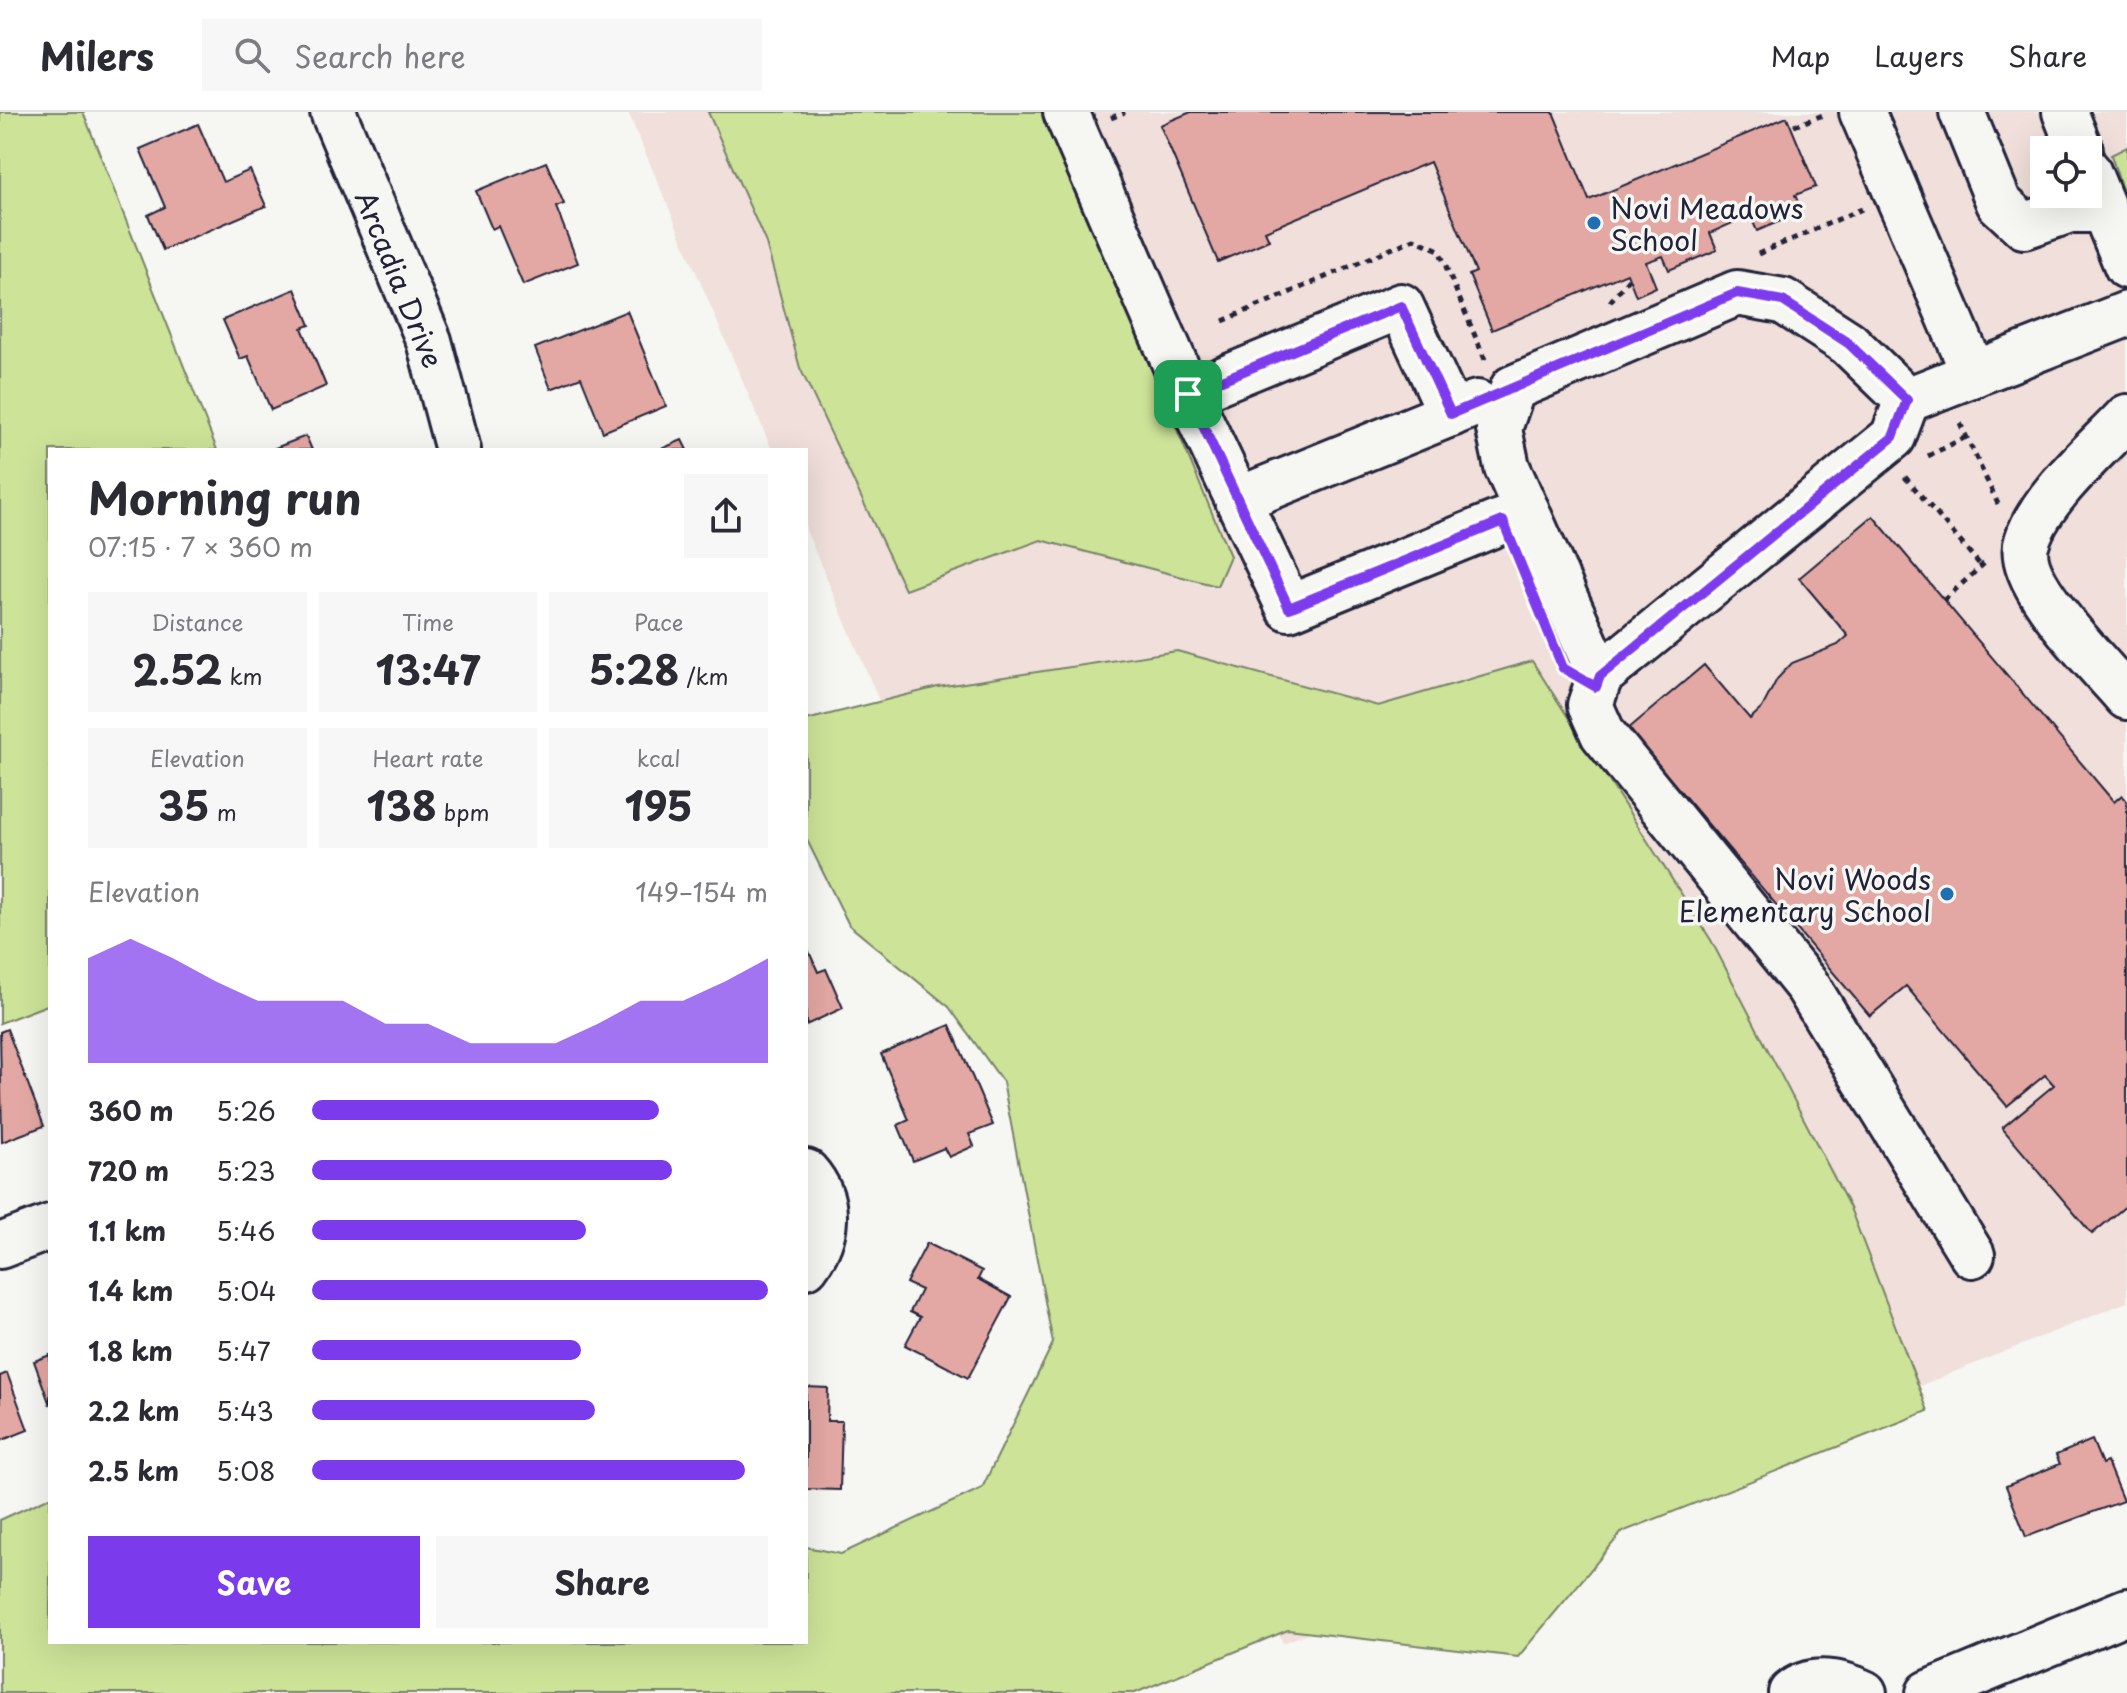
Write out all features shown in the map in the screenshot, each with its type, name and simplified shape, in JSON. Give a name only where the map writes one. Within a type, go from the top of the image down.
[{"type":"street","name":"Arcadia Drive","points":[[333,112],[429,341],[457,448]]},
{"type":"street","points":[[1066,112],[1188,394],[1289,608],[1527,511]]},
{"type":"street","points":[[1862,112],[1974,374]]},
{"type":"street","points":[[1962,112],[1999,203],[2024,226],[2073,208]]},
{"type":"street","points":[[2065,112],[2074,136]]},
{"type":"street","points":[[2102,205],[2127,266]]},
{"type":"street","points":[[1238,500],[1737,293],[1783,301],[1848,343],[1907,400]]},
{"type":"street","points":[[1188,394],[1401,306],[1483,400],[1499,429],[1507,467],[1600,676]]},
{"type":"street","points":[[1972,1255],[1808,987],[1603,734],[1590,705],[1600,676],[1893,437],[1907,400],[2127,314]]},
{"type":"street","points":[[2127,417],[2047,503],[2026,542],[2028,568],[2040,593],[2127,697]]},
{"type":"street","points":[[808,1174],[815,1182],[824,1205],[825,1229],[817,1252],[808,1263]]},
{"type":"street","points":[[0,1246],[48,1228]]},
{"type":"street","points":[[1929,1693],[2126,1614]]},
{"type":"street","points":[[1791,1693],[1797,1688],[1827,1681],[1864,1693]]},
{"type":"path","points":[[1794,126],[1828,113]]},
{"type":"path","points":[[1753,256],[1895,190]]},
{"type":"path","points":[[1223,321],[1414,239],[1439,250],[1488,367],[1483,400]]},
{"type":"path","points":[[1926,457],[1966,437]]},
{"type":"shaded area","points":[[628,112],[2127,112],[2127,1302],[1283,1643],[808,535],[808,448],[771,448]]},
{"type":"green space","points":[[0,112],[83,112],[216,448],[48,448],[48,1005],[0,1023]]},
{"type":"green space","points":[[708,112],[1044,112],[1230,556],[1217,586],[1041,540],[905,590],[800,368],[766,243]]},
{"type":"green space","points":[[2127,147],[2127,205],[2111,155]]},
{"type":"green space","points":[[1177,651],[1378,706],[1532,661],[1711,940],[1850,1208],[1928,1411],[1622,1532],[1518,1657],[1288,1630],[1135,1693],[0,1693],[0,1520],[48,1498],[48,1644],[808,1644],[808,1547],[841,1554],[982,1488],[1053,1343],[1003,1082],[949,1007],[849,925],[808,842],[808,720],[938,687]]},
{"type":"building","name":"Novi Meadows School","points":[[1191,112],[1553,112],[1589,200],[1787,117],[1816,187],[1795,195],[1802,212],[1757,231],[1750,215],[1710,233],[1717,250],[1669,270],[1663,256],[1646,262],[1656,287],[1636,296],[1627,273],[1492,330],[1469,275],[1476,272],[1430,162],[1265,231],[1269,240],[1218,262],[1160,125]]},
{"type":"building","points":[[198,124],[223,182],[250,170],[266,206],[163,250],[148,215],[165,207],[140,149]]},
{"type":"building","points":[[546,162],[564,204],[556,207],[578,263],[523,285],[498,226],[492,229],[476,191]]},
{"type":"building","points":[[295,289],[310,325],[302,328],[326,386],[271,410],[248,356],[240,359],[223,320]]},
{"type":"building","points":[[627,311],[666,406],[603,432],[581,377],[551,389],[535,348]]},
{"type":"building","points":[[306,436],[311,448],[275,448]]},
{"type":"building","points":[[682,440],[686,448],[664,448]]},
{"type":"building","name":"Novi Woods Elementary School","points":[[1873,516],[2114,802],[2122,795],[2127,801],[2127,1205],[2092,1234],[2002,1128],[2054,1085],[2045,1075],[2007,1106],[1906,986],[1870,1016],[1628,729],[1704,665],[1750,719],[1762,708],[1777,679],[1792,663],[1838,645],[1848,636],[1799,578]]},
{"type":"building","points":[[808,950],[818,972],[826,969],[843,1008],[808,1024]]},
{"type":"building","points":[[950,1025],[993,1125],[969,1134],[974,1146],[949,1157],[944,1148],[913,1161],[898,1125],[909,1120],[881,1054]]},
{"type":"building","points":[[7,1029],[44,1126],[2,1142],[0,1032]]},
{"type":"building","points":[[927,1243],[982,1271],[978,1279],[1011,1297],[968,1378],[905,1345],[920,1317],[910,1312],[921,1290],[906,1283]]},
{"type":"building","points":[[48,1356],[48,1400],[34,1361]]},
{"type":"building","points":[[7,1373],[28,1430],[0,1441],[0,1376]]},
{"type":"building","points":[[808,1387],[828,1388],[827,1421],[842,1421],[840,1490],[808,1489]]},
{"type":"building","points":[[2092,1440],[2102,1464],[2107,1462],[2123,1501],[2026,1537],[2006,1486],[2060,1464],[2056,1455]]},
{"type":"place","name":"Novi Meadows School","points":[[1594,223]]},
{"type":"place","name":"Novi Woods Elementary School","points":[[1947,894]]},
{"type":"route","points":[[1737,293],[1783,301],[1848,343],[1907,400],[1893,437],[1600,676],[1596,687],[1563,668],[1503,521],[1289,608],[1188,394],[1401,306],[1451,414],[1737,293]]}]
